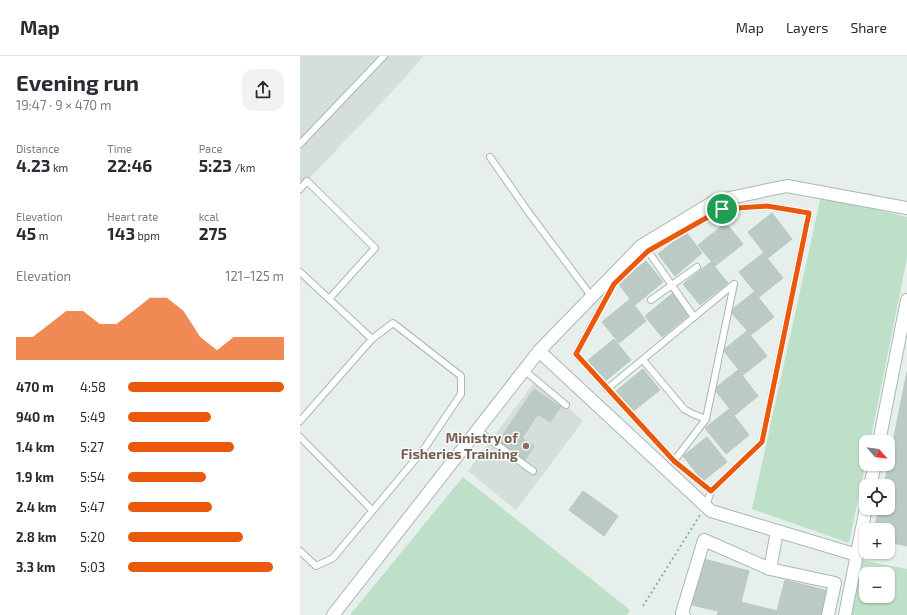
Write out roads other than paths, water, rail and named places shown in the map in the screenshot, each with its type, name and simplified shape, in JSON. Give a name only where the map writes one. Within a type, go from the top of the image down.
[{"type":"street","points":[[333,615],[539,351],[641,246],[715,201],[787,186],[907,208]]},
{"type":"street","points":[[880,435],[907,300]]},
{"type":"street","points":[[539,351],[711,511],[857,555]]},
{"type":"street","points":[[845,615],[865,515]]},
{"type":"street","points":[[770,569],[777,531]]},
{"type":"street","points":[[684,615],[682,613],[704,540],[770,569],[835,583],[828,615]]},
{"type":"lane","points":[[300,144],[384,56]]},
{"type":"lane","points":[[490,157],[592,297]]},
{"type":"lane","points":[[300,188],[307,181],[375,248],[329,299]]},
{"type":"lane","points":[[706,506],[711,491],[762,442],[809,213],[767,206],[722,209],[648,251],[614,284],[576,354],[674,461],[711,491]]},
{"type":"lane","points":[[648,251],[694,317]]},
{"type":"lane","points":[[651,300],[697,267]]},
{"type":"lane","points":[[300,272],[372,339]]},
{"type":"lane","points":[[607,389],[734,284],[706,419],[674,461]]},
{"type":"lane","points":[[300,421],[372,339],[393,323],[461,376],[461,394],[424,449],[333,558],[316,566],[300,551]]},
{"type":"lane","points":[[643,360],[684,408],[693,414],[706,419]]},
{"type":"lane","points":[[524,370],[566,405]]},
{"type":"lane","points":[[477,430],[533,471]]},
{"type":"lane","points":[[300,437],[372,510]]},
{"type":"place","name":"Ministry of Fisheries Training","points":[[526,446]]}]
